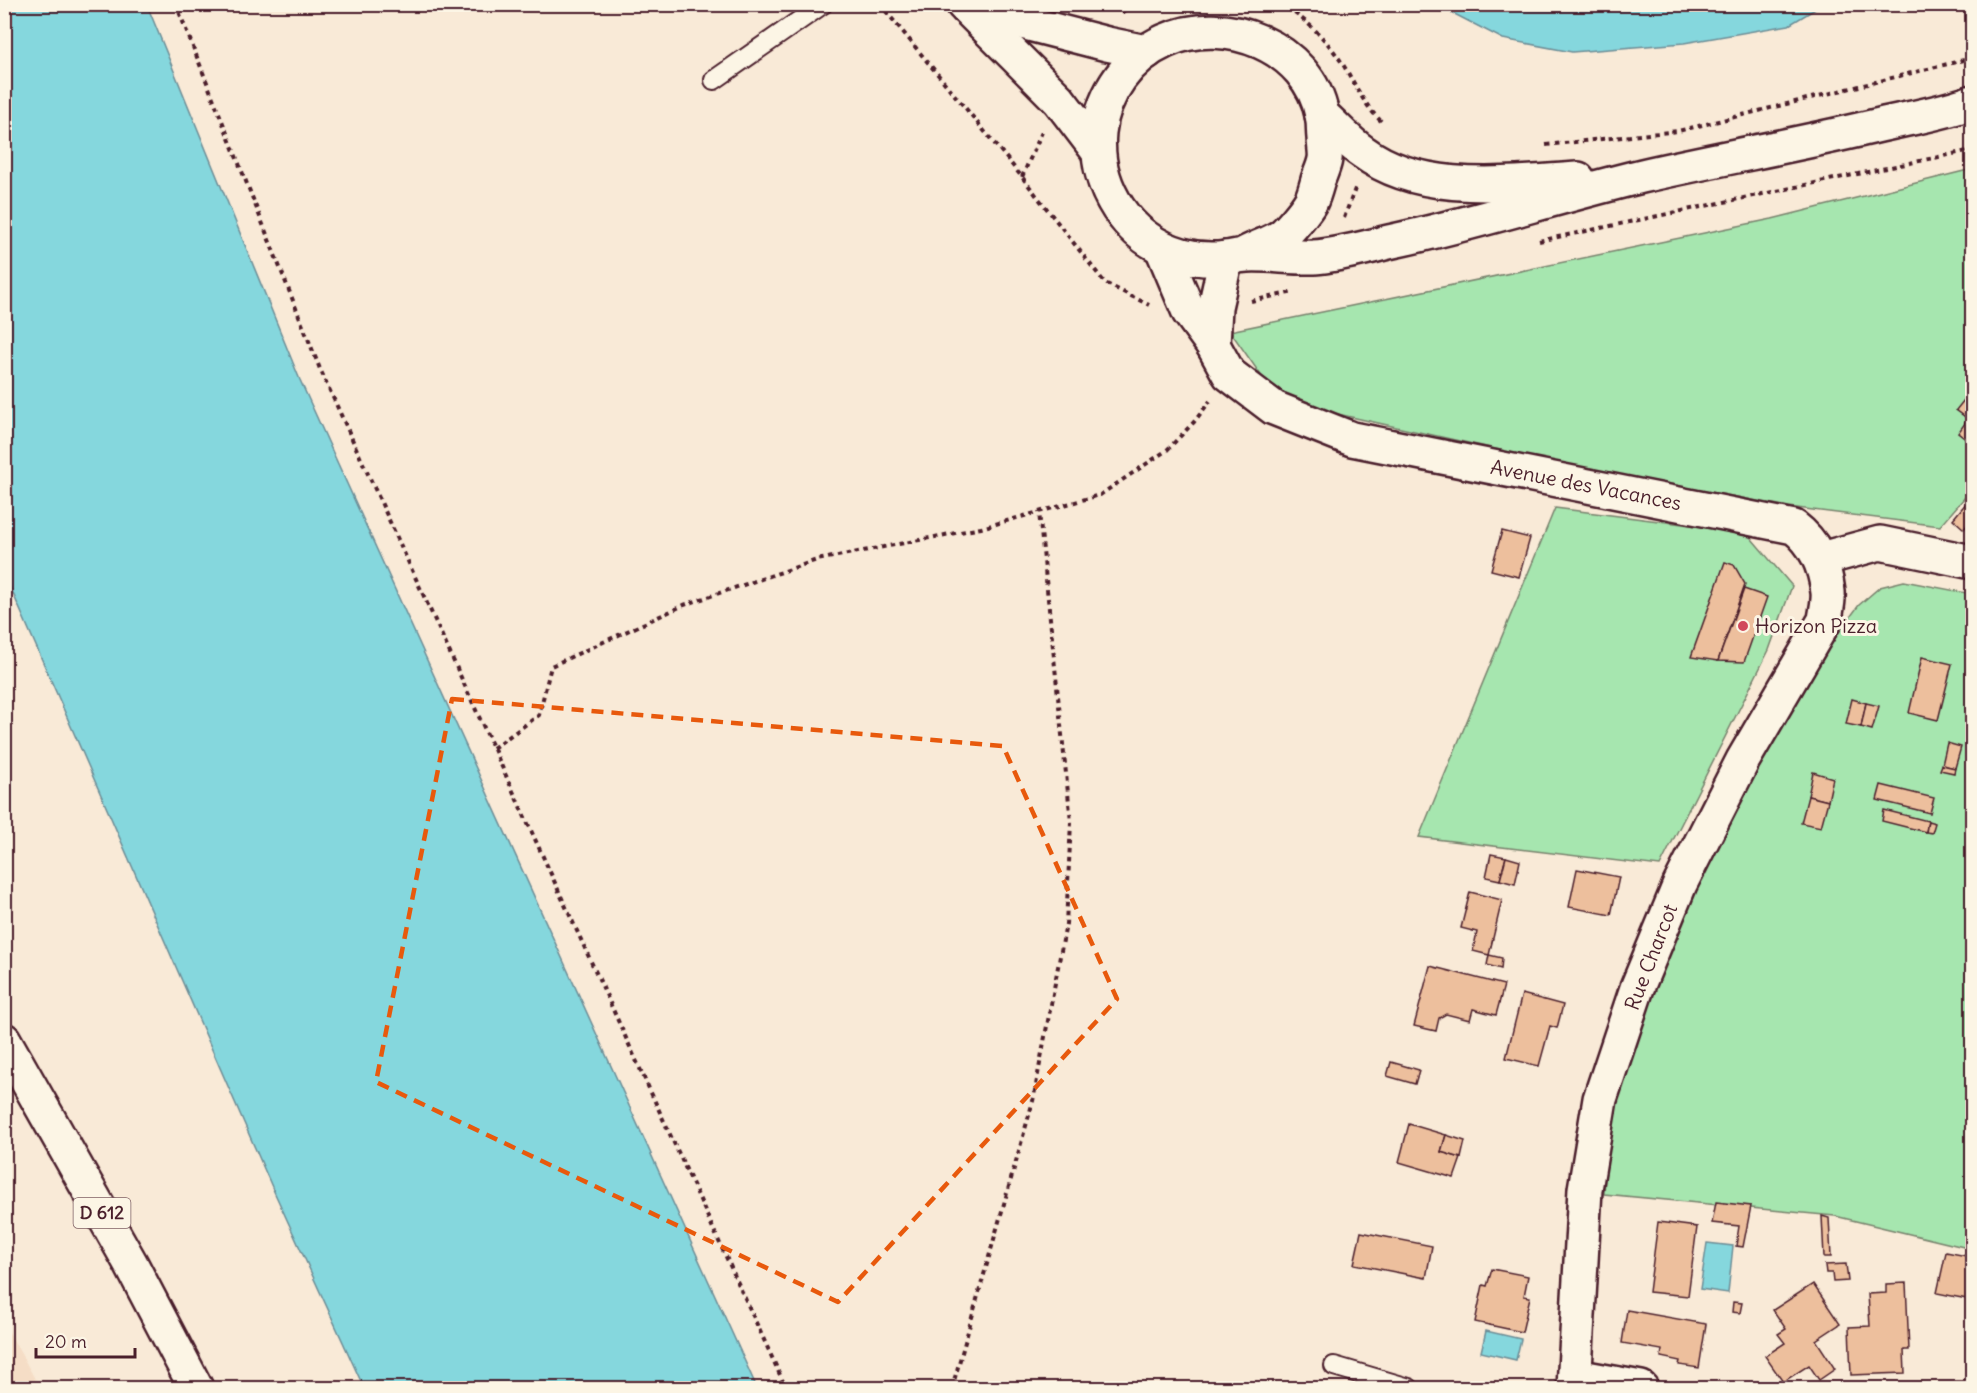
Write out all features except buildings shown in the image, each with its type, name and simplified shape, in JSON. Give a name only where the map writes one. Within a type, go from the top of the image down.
[{"type":"street","points":[[965,6],[1107,44],[1146,52]]},
{"type":"street","points":[[965,6],[1059,100],[1098,151]]},
{"type":"street","points":[[1213,345],[1215,307],[1235,256],[1283,235],[1311,201],[1325,159],[1322,115],[1315,94],[1303,75],[1271,46],[1251,37],[1230,32],[1208,30],[1186,33],[1165,40],[1146,52],[1129,67],[1115,85],[1105,106],[1099,128],[1098,151],[1102,175],[1124,218],[1142,235],[1162,248],[1204,259],[1235,256],[1314,257],[1361,248],[1438,232],[1641,177],[1842,134],[1972,102]]},
{"type":"street","points":[[1322,115],[1362,152],[1384,165],[1422,178],[1477,184],[1641,177]]},
{"type":"street","name":"Avenue des Vacances","points":[[1162,248],[1189,312],[1213,345],[1229,374],[1274,408],[1352,439],[1794,527],[1805,536],[1821,559]]},
{"type":"street","points":[[1821,559],[1880,543],[1972,562]]},
{"type":"street","name":"Rue Charcot","points":[[1575,1382],[1585,1189],[1600,1099],[1637,988],[1680,884],[1743,760],[1824,620],[1828,593],[1821,559]]},
{"type":"street","name":"D 612","points":[[4,1040],[131,1264],[196,1389]]},
{"type":"street","points":[[1575,1382],[1641,1389]]},
{"type":"lane","points":[[714,80],[824,4]]},
{"type":"lane","points":[[1334,1366],[1409,1389]]},
{"type":"path","points":[[176,4],[320,369],[786,1389]]},
{"type":"path","points":[[1092,7],[1127,4]]},
{"type":"path","points":[[1280,4],[1313,27],[1338,57],[1374,114],[1390,129]]},
{"type":"path","points":[[1536,146],[1678,131],[1972,58]]},
{"type":"path","points":[[493,748],[539,715],[551,666],[684,605],[817,560],[981,528],[1100,495],[1167,450],[1194,422],[1229,374]]},
{"type":"path","points":[[952,1389],[1033,1101],[1066,924],[1071,822],[1039,512]]},
{"type":"highlighted area","points":[[452,699],[1003,746],[1117,999],[838,1302],[376,1082]]},
{"type":"shaded area","points":[[5,1325],[40,1388],[5,1388]]},
{"type":"green space","points":[[1972,169],[1972,489],[1940,526],[1789,507],[1563,464],[1279,401],[1230,331],[1772,219]]},
{"type":"green space","points":[[1555,508],[1746,532],[1792,586],[1769,650],[1660,866],[1419,837]]},
{"type":"green space","points":[[1904,581],[1972,594],[1972,1249],[1835,1216],[1604,1194],[1608,1132],[1667,942],[1741,787],[1811,670],[1859,605],[1880,587]]},
{"type":"water","points":[[4,5],[147,5],[300,380],[757,1388],[364,1388],[272,1187],[5,575]]},
{"type":"water","points":[[1437,5],[1822,5],[1789,25],[1684,43],[1572,52],[1503,39]]},
{"type":"water","points":[[1707,1243],[1733,1246],[1728,1293],[1700,1289]]},
{"type":"water","points":[[1486,1331],[1521,1339],[1516,1360],[1481,1352]]},
{"type":"place","name":"Horizon Pizza","points":[[1743,626]]}]
